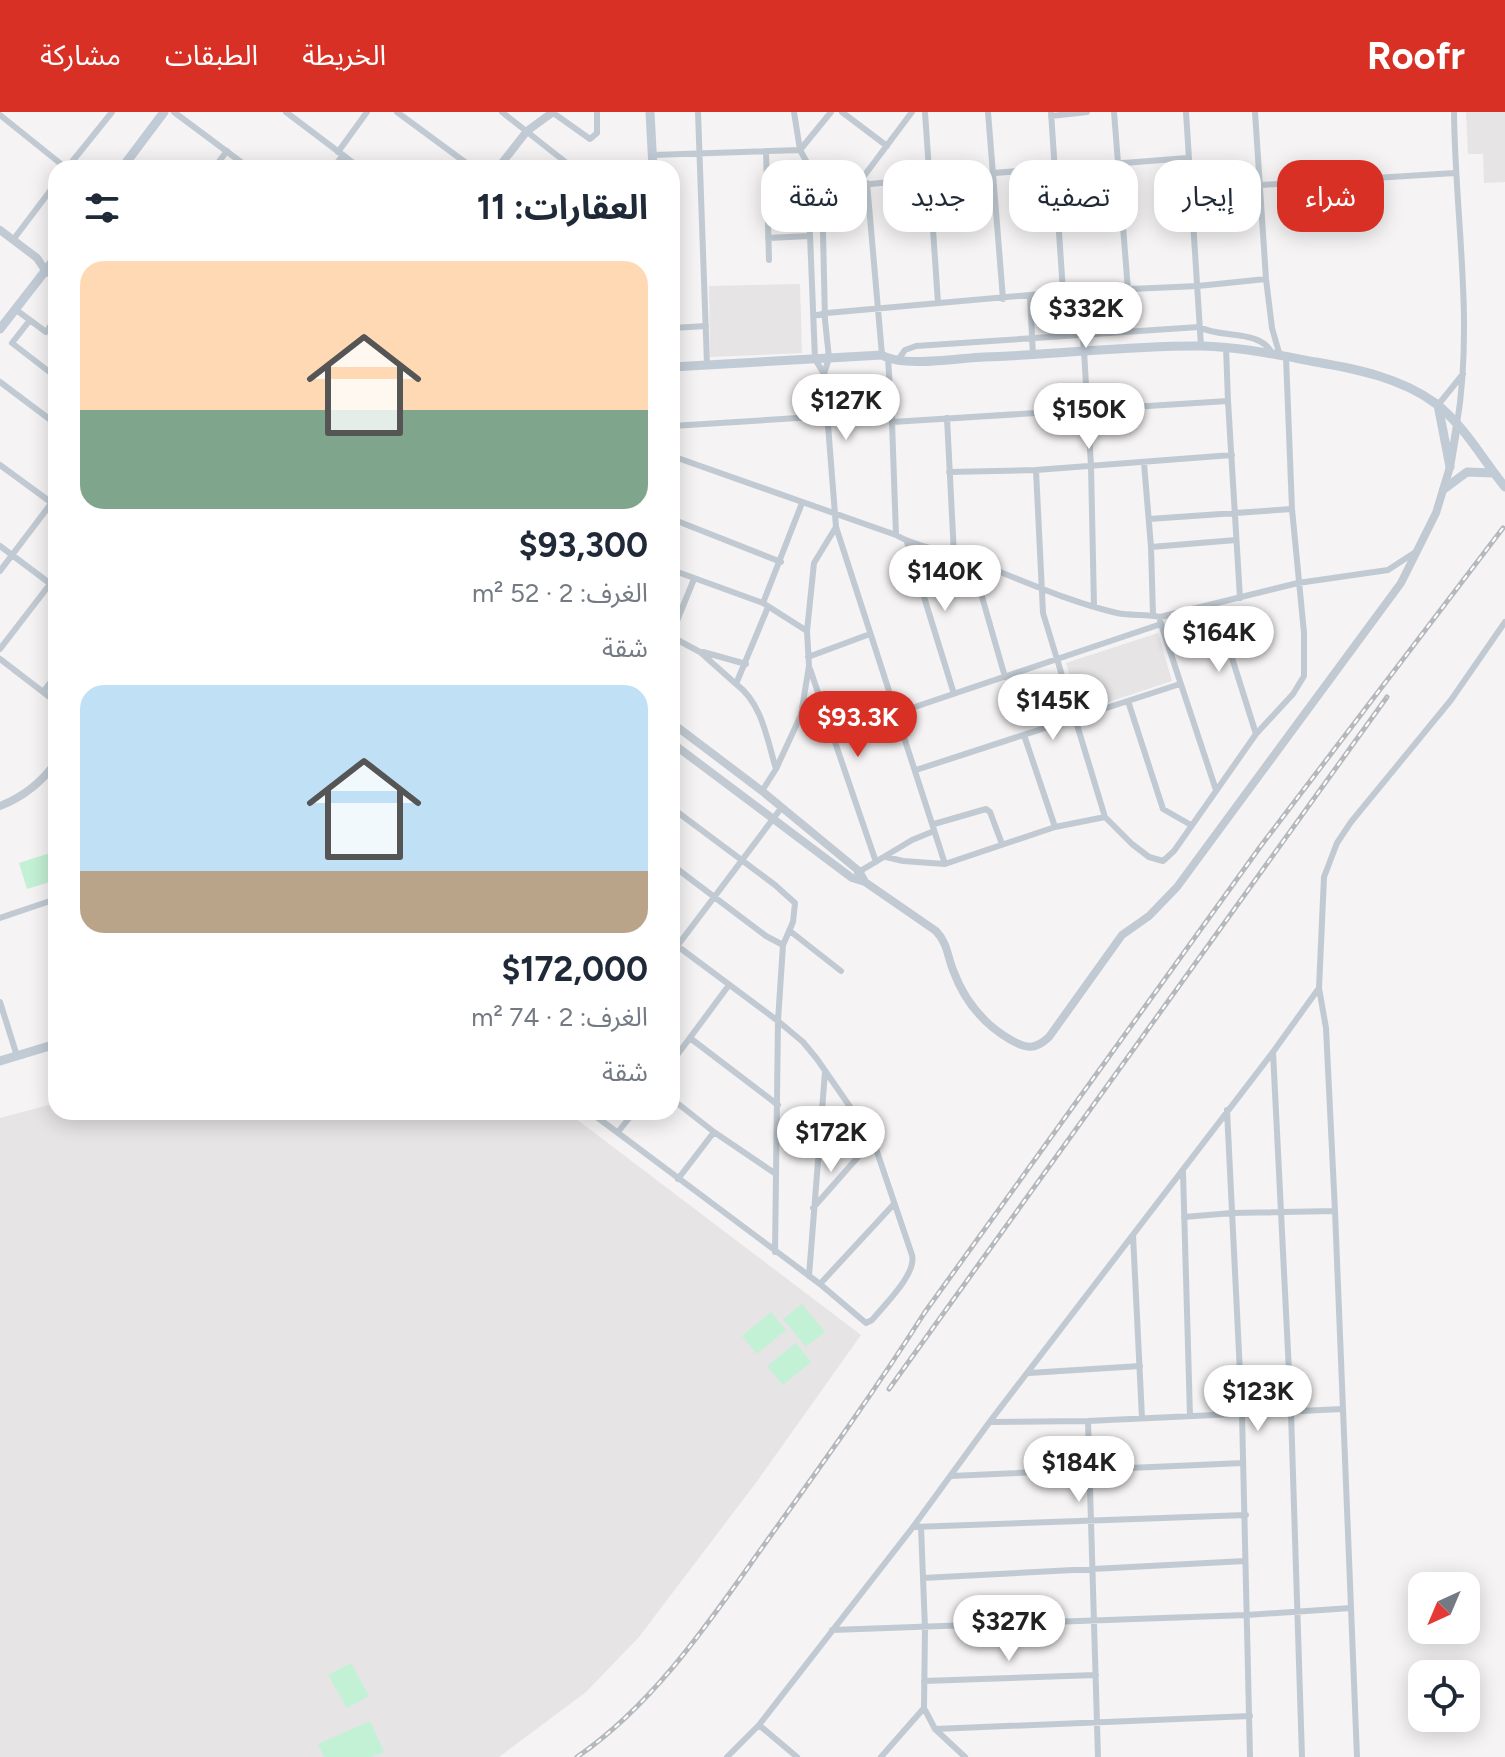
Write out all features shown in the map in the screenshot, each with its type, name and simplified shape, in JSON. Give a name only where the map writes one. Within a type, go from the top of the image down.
[{"type":"main road","points":[[128,160],[164,112]]},
{"type":"main road","points":[[650,112],[653,160]]},
{"type":"main road","points":[[2,326],[48,266]]},
{"type":"main road","points":[[680,366],[829,358],[964,358],[1226,347],[1352,368],[1406,386],[1438,405],[1505,487]]},
{"type":"main road","points":[[1438,405],[1450,467]]},
{"type":"main road","points":[[1444,489],[1467,472],[1494,473]]},
{"type":"main road","points":[[0,1061],[48,1046]]},
{"type":"street","points":[[73,160],[112,112]]},
{"type":"street","points":[[174,112],[239,160]]},
{"type":"street","points":[[286,112],[349,160]]},
{"type":"street","points":[[337,160],[367,112]]},
{"type":"street","points":[[397,112],[462,160]]},
{"type":"street","points":[[502,112],[563,160]]},
{"type":"street","points":[[504,160],[527,131],[552,112],[590,139],[597,133],[597,112]]},
{"type":"street","points":[[698,112],[707,364]]},
{"type":"street","points":[[794,112],[800,150],[806,160]]},
{"type":"street","points":[[653,155],[800,150],[831,112]]},
{"type":"street","points":[[842,112],[887,146]]},
{"type":"street","points":[[867,172],[912,112]]},
{"type":"street","points":[[925,112],[928,160]]},
{"type":"street","points":[[988,112],[991,160]]},
{"type":"street","points":[[1053,160],[1051,114],[1087,112]]},
{"type":"street","points":[[1114,112],[1118,160]]},
{"type":"street","points":[[1186,112],[1201,346]]},
{"type":"street","points":[[1255,112],[1259,160]]},
{"type":"street","points":[[680,749],[944,940],[951,967],[973,1010],[1007,1037],[1026,1048],[1034,1048],[1049,1037],[1122,935],[1149,916],[1177,887],[1401,583],[1436,513],[1450,467],[1463,374],[1464,320],[1454,112]]},
{"type":"street","points":[[0,115],[56,160]]},
{"type":"street","points":[[220,160],[227,151]]},
{"type":"street","points":[[766,151],[769,260]]},
{"type":"street","points":[[1138,163],[1188,158]]},
{"type":"street","points":[[1036,470],[1043,613],[1105,817],[1132,844],[1158,861],[1163,861],[1174,851],[1256,734],[1293,694],[1304,676],[1304,633],[1280,355],[1272,328],[1266,279],[1261,185],[1455,173]]},
{"type":"street","points":[[883,182],[867,183],[878,308],[889,357],[896,535]]},
{"type":"street","points":[[993,185],[1003,299]]},
{"type":"street","points":[[13,240],[48,194]]},
{"type":"street","points":[[0,230],[37,258],[48,272]]},
{"type":"street","points":[[810,232],[815,359],[824,374]]},
{"type":"street","points":[[824,232],[825,320],[829,358],[824,374],[836,527],[843,540],[870,634],[945,864]]},
{"type":"street","points":[[933,232],[938,303]]},
{"type":"street","points":[[1059,232],[1063,292]]},
{"type":"street","points":[[1123,232],[1128,290]]},
{"type":"street","points":[[768,238],[810,236]]},
{"type":"street","points":[[37,258],[48,257]]},
{"type":"street","points":[[813,316],[1063,292],[1198,286],[1266,279]]},
{"type":"street","points":[[1030,296],[1033,356]]},
{"type":"street","points":[[15,309],[46,332],[48,329]]},
{"type":"street","points":[[30,320],[12,343],[48,371]]},
{"type":"street","points":[[2,326],[18,335]]},
{"type":"street","points":[[680,328],[706,326]]},
{"type":"street","points":[[889,357],[916,346],[1199,327],[1215,334],[1255,338],[1280,355]]},
{"type":"street","points":[[1105,350],[1106,333]]},
{"type":"street","points":[[1083,335],[1091,466],[1094,606]]},
{"type":"street","points":[[962,342],[964,358]]},
{"type":"street","points":[[1226,347],[1240,598]]},
{"type":"street","points":[[1438,405],[1463,374]]},
{"type":"street","points":[[0,382],[48,418]]},
{"type":"street","points":[[892,422],[1228,401]]},
{"type":"street","points":[[680,425],[829,416]]},
{"type":"street","points":[[947,418],[954,555]]},
{"type":"street","points":[[949,472],[1036,470],[1232,455]]},
{"type":"street","points":[[680,459],[896,535],[907,542],[954,555],[1040,589],[1094,606],[1158,619]]},
{"type":"street","points":[[1144,463],[1158,619],[1216,790]]},
{"type":"street","points":[[0,465],[48,497]]},
{"type":"street","points":[[736,684],[746,664],[802,503]]},
{"type":"street","points":[[1149,519],[1292,509]]},
{"type":"street","points":[[0,571],[48,511]]},
{"type":"street","points":[[680,522],[781,562]]},
{"type":"street","points":[[836,527],[814,563],[807,631],[809,666],[876,862]]},
{"type":"street","points":[[823,545],[843,540]]},
{"type":"street","points":[[1151,547],[1236,540]]},
{"type":"street","points":[[907,542],[954,694]]},
{"type":"street","points":[[0,546],[48,582]]},
{"type":"street","points":[[835,738],[897,713],[1057,661],[1158,619],[1298,583],[1388,570],[1418,551]]},
{"type":"street","points":[[972,562],[1005,677]]},
{"type":"street","points":[[1388,570],[1401,583]]},
{"type":"street","points":[[680,573],[765,605],[807,631]]},
{"type":"street","points":[[680,615],[694,579]]},
{"type":"street","points":[[0,649],[48,592]]},
{"type":"street","points":[[1215,604],[1225,644],[1256,734]]},
{"type":"street","points":[[1357,1757],[1326,1028],[1319,988],[1324,877],[1337,843],[1351,822],[1451,700],[1505,622]]},
{"type":"street","points":[[1225,644],[1254,632]]},
{"type":"street","points":[[808,657],[870,634]]},
{"type":"street","points":[[680,640],[700,652],[748,693],[756,705],[776,769]]},
{"type":"street","points":[[700,652],[746,664]]},
{"type":"street","points":[[0,659],[48,696]]},
{"type":"street","points":[[762,791],[776,769],[801,715],[809,666]]},
{"type":"street","points":[[916,770],[1180,684]]},
{"type":"street","points":[[43,692],[48,685]]},
{"type":"street","points":[[1128,701],[1163,809],[1191,825]]},
{"type":"street","points":[[680,729],[782,807],[856,875]]},
{"type":"street","points":[[1024,735],[1055,827]]},
{"type":"street","points":[[0,806],[30,789],[48,773]]},
{"type":"street","points":[[680,938],[782,807]]},
{"type":"street","points":[[856,875],[934,828],[986,809],[1002,844]]},
{"type":"street","points":[[680,814],[795,903],[796,911],[783,945],[778,1021],[775,1252]]},
{"type":"street","points":[[886,857],[945,864],[1055,827],[1105,817]]},
{"type":"street","points":[[680,871],[783,945]]},
{"type":"street","points":[[0,918],[48,902]]},
{"type":"street","points":[[790,931],[841,971]]},
{"type":"street","points":[[601,1120],[820,1284],[866,1323],[872,1320],[913,1267],[912,1255],[873,1140],[825,1070],[803,1042],[680,948]]},
{"type":"street","points":[[680,1051],[729,985]]},
{"type":"street","points":[[727,1757],[759,1725],[917,1527],[990,1422],[1319,988]]},
{"type":"street","points":[[0,1002],[17,1056]]},
{"type":"street","points":[[690,1038],[778,1105]]},
{"type":"street","points":[[1273,1052],[1291,1412],[1302,1757]]},
{"type":"street","points":[[809,1276],[825,1070]]},
{"type":"street","points":[[680,1105],[776,1174]]},
{"type":"street","points":[[1227,1110],[1246,1515],[1250,1757]]},
{"type":"street","points":[[618,1132],[628,1120]]},
{"type":"street","points":[[678,1179],[714,1132]]},
{"type":"street","points":[[813,1208],[873,1140]]},
{"type":"street","points":[[1183,1170],[1190,1416]]},
{"type":"street","points":[[820,1284],[893,1205]]},
{"type":"street","points":[[1184,1217],[1335,1211]]},
{"type":"street","points":[[1133,1235],[1142,1418]]},
{"type":"street","points":[[1029,1373],[1140,1366]]},
{"type":"street","points":[[990,1422],[1088,1421],[1342,1409]]},
{"type":"street","points":[[1088,1421],[1098,1757]]},
{"type":"street","points":[[951,1476],[1243,1463]]},
{"type":"street","points":[[917,1527],[1246,1515]]},
{"type":"street","points":[[917,1527],[925,1628],[924,1708],[935,1729],[965,1757]]},
{"type":"street","points":[[923,1578],[1245,1561]]},
{"type":"street","points":[[832,1630],[1247,1615],[1351,1608]]},
{"type":"street","points":[[924,1681],[1096,1675]]},
{"type":"street","points":[[881,1757],[924,1708]]},
{"type":"street","points":[[935,1729],[1250,1716]]},
{"type":"street","points":[[759,1725],[797,1757]]},
{"type":"street","points":[[947,1757],[954,1748]]},
{"type":"shaded area","points":[[1466,112],[1505,112],[1505,182],[1484,183],[1483,154],[1468,154]]},
{"type":"shaded area","points":[[800,284],[802,353],[710,357],[709,286]]},
{"type":"shaded area","points":[[1158,633],[1172,681],[1081,711],[1066,663]]},
{"type":"shaded area","points":[[48,1105],[48,1120],[578,1120],[861,1335],[758,1480],[639,1637],[586,1692],[499,1757],[0,1757],[0,1118]]},
{"type":"green space","points":[[48,854],[48,882],[27,889],[19,863]]},
{"type":"green space","points":[[802,1304],[825,1332],[806,1347],[783,1319]]},
{"type":"green space","points":[[771,1312],[786,1330],[757,1354],[742,1336]]},
{"type":"green space","points":[[796,1343],[811,1362],[783,1385],[767,1366]]},
{"type":"green space","points":[[351,1663],[369,1696],[347,1708],[328,1675]]},
{"type":"green space","points":[[370,1721],[384,1752],[371,1757],[324,1757],[318,1744]]},
{"type":"railway","points":[[577,1757],[633,1711],[705,1627],[849,1426],[925,1312],[1260,847],[1503,528]]},
{"type":"railway","points":[[889,1389],[1387,697]]}]
